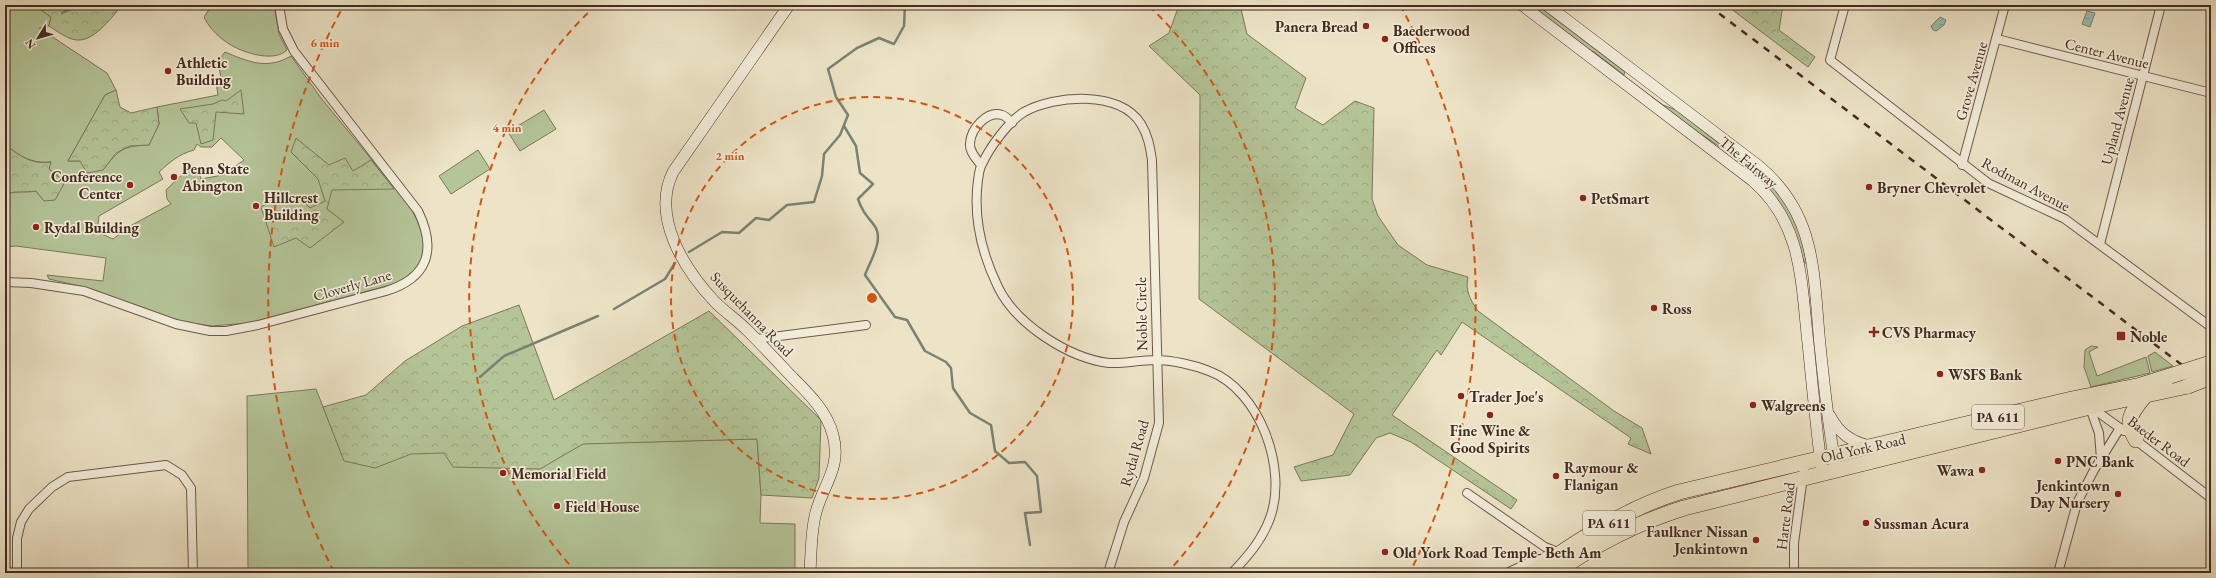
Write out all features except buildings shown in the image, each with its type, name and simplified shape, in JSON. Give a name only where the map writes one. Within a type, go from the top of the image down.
[{"type":"highway","name":"Old York Road","points":[[1531,573],[1560,553],[1621,516],[1660,498],[1698,487],[1873,446],[2088,402],[2144,397],[2211,363]]},
{"type":"highway","name":"Old York Road","points":[[1555,573],[1591,548],[1651,519],[1684,508],[1803,479],[2088,402],[2141,385],[2173,383],[2211,377]]},
{"type":"highway","points":[[2136,440],[2130,431],[2129,421],[2134,409],[2144,397]]},
{"type":"main road","name":"Susquehanna Road","points":[[789,5],[680,161],[668,182],[665,195],[666,217],[675,244],[694,275],[717,303],[756,339],[820,408],[833,434],[836,460],[833,473],[816,515],[810,573]]},
{"type":"main road","name":"The Fairway","points":[[1522,5],[1725,160],[1762,189],[1772,199],[1785,220],[1793,240],[1804,297],[1829,472]]},
{"type":"main road","name":"The Fairway","points":[[1547,5],[1734,148],[1781,186],[1796,210],[1806,232],[1815,282],[1827,406],[1827,457]]},
{"type":"main road","points":[[1725,160],[1734,148]]},
{"type":"main road","points":[[1827,406],[1833,421],[1841,432],[1851,440],[1873,446]]},
{"type":"street","name":"Cloverly Lane","points":[[5,282],[31,283],[84,291],[193,329],[226,331],[258,326],[400,287],[417,275],[422,268],[429,248],[428,234],[418,211],[294,51],[283,29],[279,5]]},
{"type":"street","name":"Rodman Avenue","points":[[1845,5],[1830,60],[1962,165],[1988,183],[2064,219],[2100,244],[2170,299],[2211,328]]},
{"type":"street","name":"Grove Avenue","points":[[1962,165],[2005,5]]},
{"type":"street","name":"Upland Avenue","points":[[2100,244],[2162,5]]},
{"type":"street","name":"Center Avenue","points":[[1997,39],[2211,93]]},
{"type":"street","name":"Noble Circle","points":[[1071,99],[1108,101],[1125,109],[1140,122],[1149,140],[1152,160],[1156,360],[1108,363],[1063,348],[1041,335],[1009,304],[999,288],[980,237],[976,208],[981,165],[1012,123],[1024,112],[1054,101],[1071,99]]},
{"type":"street","points":[[981,165],[974,156],[970,143],[974,130],[983,120],[994,114],[1003,115],[1012,123]]},
{"type":"street","points":[[756,339],[866,325]]},
{"type":"street","points":[[1156,360],[1209,371],[1228,380],[1252,406],[1267,435],[1276,480],[1271,517],[1256,548],[1232,573]]},
{"type":"street","name":"Rydal Road","points":[[1108,573],[1124,522],[1144,478],[1159,423],[1156,360]]},
{"type":"street","points":[[2088,402],[2099,433],[2101,459]]},
{"type":"street","name":"Baeder Road","points":[[2088,402],[2211,498]]},
{"type":"street","points":[[2058,573],[2077,502],[2120,428]]},
{"type":"street","name":"Harte Road","points":[[1794,573],[1794,543],[1805,462]]},
{"type":"street","points":[[16,573],[17,538],[22,522],[29,509],[52,487],[68,477],[166,465],[182,475],[191,488],[193,573]]},
{"type":"street","points":[[1467,493],[1545,547],[1560,553]]},
{"type":"street","points":[[1507,573],[1538,558],[1560,553]]},
{"type":"green space","name":"Penn State Abington","points":[[5,5],[34,5],[51,17],[49,26],[39,28],[107,73],[116,90],[105,95],[68,161],[80,161],[103,170],[113,157],[122,150],[133,146],[149,145],[159,124],[157,107],[218,95],[216,82],[222,81],[219,66],[222,55],[225,52],[242,59],[266,64],[274,63],[291,56],[321,98],[408,204],[420,227],[424,249],[416,268],[394,284],[249,323],[212,326],[177,321],[84,287],[49,279],[47,275],[103,281],[106,258],[16,246],[5,247],[5,195],[8,193],[36,191],[44,201],[65,182],[48,168],[51,162],[38,162],[26,158],[5,145]],"holes":[[[221,138],[244,160],[223,175],[201,179],[198,170],[194,167],[187,170],[166,190],[167,199],[171,204],[130,226],[113,239],[97,232],[99,216],[163,179],[159,172],[179,156],[194,150],[197,144],[201,147],[212,147]]]},
{"type":"green space","points":[[34,5],[122,5],[109,21],[92,36],[86,39],[76,40],[59,33],[49,26],[51,17]]},
{"type":"green space","points":[[212,5],[274,5],[279,34],[287,50],[281,54],[264,56],[246,52],[231,45],[216,34],[204,17]]},
{"type":"green space","points":[[1179,5],[1240,5],[1247,34],[1306,78],[1295,108],[1323,125],[1355,101],[1374,108],[1372,199],[1378,216],[1398,245],[1427,265],[1468,277],[1467,287],[1469,295],[1478,311],[1614,411],[1642,428],[1651,454],[1628,444],[1631,438],[1462,322],[1441,355],[1437,350],[1392,415],[1517,500],[1511,509],[1411,442],[1390,433],[1376,438],[1350,475],[1301,481],[1294,467],[1333,455],[1354,414],[1199,299],[1200,95],[1149,46],[1169,33]]},
{"type":"green space","points":[[1533,5],[1537,5],[1625,72],[1624,75],[1594,52],[1582,48],[1532,7]]},
{"type":"green space","points":[[1726,5],[1783,5],[1779,30],[1815,57],[1808,67]]},
{"type":"green space","points":[[1637,86],[1663,105],[1676,110],[1721,145],[1720,147],[1704,136],[1694,133],[1635,88]]},
{"type":"green space","points":[[116,90],[120,107],[131,113],[157,107],[159,124],[149,145],[130,146],[116,153],[103,170],[87,173],[80,161],[68,161],[105,95]]},
{"type":"green space","points":[[241,90],[244,114],[216,112],[213,140],[201,144],[196,123],[189,123],[180,109],[213,104],[222,100],[226,101]]},
{"type":"green space","points":[[544,110],[556,129],[520,151],[508,132]]},
{"type":"green space","points":[[296,138],[329,165],[345,158],[353,171],[371,160],[394,189],[332,190],[327,209],[344,222],[310,248],[296,238],[274,247],[261,207],[271,201],[298,196],[310,208],[325,201],[318,179],[291,152]]},
{"type":"green space","points":[[5,145],[26,159],[44,163],[51,162],[49,169],[65,182],[55,200],[44,201],[36,191],[8,193],[5,195]]},
{"type":"green space","points":[[478,150],[490,169],[451,194],[439,176]]},
{"type":"green space","points":[[1739,159],[1773,188],[1793,214],[1801,233],[1807,263],[1805,263],[1800,254],[1797,241],[1735,163]]},
{"type":"green space","points":[[519,305],[554,400],[709,311],[821,420],[819,478],[812,498],[761,495],[757,439],[583,444],[540,469],[453,467],[444,453],[411,454],[375,468],[344,461],[323,407],[366,395],[405,361],[462,326]]},
{"type":"green space","points":[[2091,346],[2098,347],[2089,352],[2097,376],[2146,357],[2150,373],[2091,387],[2084,367],[2085,350]]},
{"type":"green space","points":[[2155,352],[2173,366],[2152,372],[2148,356]]},
{"type":"green space","name":"Memorial Field","points":[[316,389],[340,450],[757,439],[761,495],[760,523],[795,524],[795,573],[248,573],[247,396]]},
{"type":"water","points":[[2087,11],[2095,13],[2090,27],[2082,24]]},
{"type":"water","points":[[1940,17],[1946,20],[1944,25],[1936,31],[1933,30],[1931,26]]},
{"type":"waterway","points":[[62,13],[79,5]]},
{"type":"waterway","points":[[689,252],[722,232],[739,233],[756,218],[769,220],[787,205],[814,202],[822,176],[824,154],[840,135],[848,115],[836,97],[828,69],[857,48],[879,38],[894,44],[904,26],[905,5]]},
{"type":"waterway","points":[[844,126],[856,146],[860,173],[873,184],[858,199],[863,210],[874,225],[878,237],[876,250],[865,275],[895,317],[907,320],[925,351],[946,362],[951,368],[953,388],[970,413],[991,425],[995,451],[1009,463],[1025,462],[1037,476],[1041,512],[1025,513],[1030,545]]},
{"type":"waterway","points":[[614,309],[665,279],[675,263]]},
{"type":"waterway","points":[[480,377],[504,356],[598,316]]},
{"type":"railway","points":[[1708,5],[2211,387]]},
{"type":"place","name":"Panera Bread","points":[[1366,26]]},
{"type":"place","name":"Baederwood Offices","points":[[1385,39]]},
{"type":"place","name":"Athletic Building","points":[[168,71]]},
{"type":"place","name":"Penn State Abington","points":[[174,177]]},
{"type":"place","name":"Conference Center","points":[[130,185]]},
{"type":"place","name":"Bryner Chevrolet","points":[[1869,187]]},
{"type":"place","name":"PetSmart","points":[[1583,198]]},
{"type":"place","name":"Hillcrest Building","points":[[256,206]]},
{"type":"place","name":"Rydal Building","points":[[36,227]]},
{"type":"place","name":"Ross","points":[[1654,308]]},
{"type":"place","name":"CVS Pharmacy","points":[[1874,332]]},
{"type":"place","name":"Noble","points":[[2121,336]]},
{"type":"place","name":"WSFS Bank","points":[[1940,374]]},
{"type":"place","name":"Trader Joe's","points":[[1461,396]]},
{"type":"place","name":"Walgreens","points":[[1753,405]]},
{"type":"place","name":"Fine Wine & Good Spirits","points":[[1490,415]]},
{"type":"place","name":"PNC Bank","points":[[2058,461]]},
{"type":"place","name":"Wawa","points":[[1982,470]]},
{"type":"place","name":"Memorial Field","points":[[503,473]]},
{"type":"place","name":"Raymour & Flanigan","points":[[1556,476]]},
{"type":"place","name":"Jenkintown Day Nursery","points":[[2118,494]]},
{"type":"place","name":"Field House","points":[[557,506]]},
{"type":"place","name":"Sussman Acura","points":[[1866,523]]},
{"type":"place","name":"Faulkner Nissan Jenkintown","points":[[1756,540]]},
{"type":"place","name":"Old York Road Temple- Beth Am","points":[[1385,552]]}]
